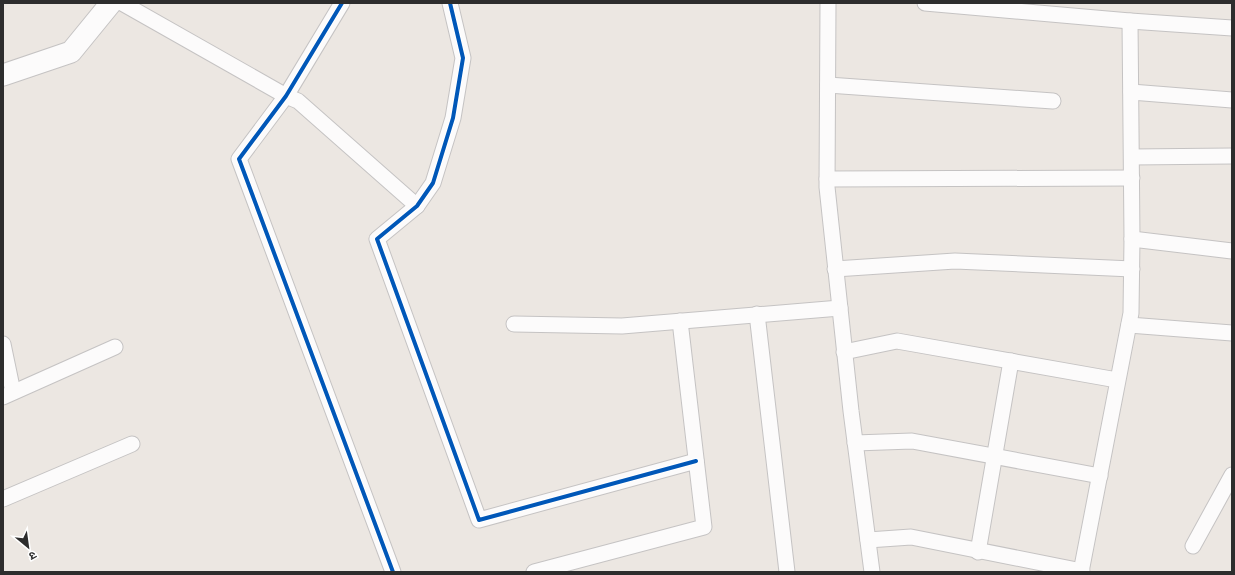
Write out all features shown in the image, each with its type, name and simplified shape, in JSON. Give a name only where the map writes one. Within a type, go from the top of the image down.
[{"type":"main road","points":[[3,75],[71,52],[111,3]]},
{"type":"street","points":[[122,3],[286,96],[298,100],[417,206]]},
{"type":"street","points":[[342,3],[286,96],[239,159],[393,572]]},
{"type":"street","points":[[450,3],[463,58],[453,118],[433,182],[417,206],[377,239],[479,520],[696,461]]},
{"type":"street","points":[[828,3],[827,179],[844,352],[872,572]]},
{"type":"street","points":[[925,3],[1056,9],[1130,21],[1232,28]]},
{"type":"street","points":[[868,540],[911,537],[978,552],[1082,572],[1129,324],[1132,269],[1130,21]]},
{"type":"street","points":[[828,85],[1053,101]]},
{"type":"street","points":[[1131,92],[1232,100]]},
{"type":"street","points":[[1132,157],[1232,156]]},
{"type":"street","points":[[827,179],[1132,178]]},
{"type":"street","points":[[1132,239],[1232,251]]},
{"type":"street","points":[[835,269],[955,261],[1132,269]]},
{"type":"street","points":[[514,324],[622,326],[840,308]]},
{"type":"street","points":[[757,314],[787,572]]},
{"type":"street","points":[[534,572],[704,527],[680,321]]},
{"type":"street","points":[[1129,324],[1232,333]]},
{"type":"street","points":[[844,352],[897,341],[1118,380]]},
{"type":"street","points":[[3,344],[8,395],[115,347]]},
{"type":"street","points":[[978,552],[993,456],[1011,361]]},
{"type":"street","points":[[855,443],[912,441],[1100,476]]},
{"type":"street","points":[[3,499],[132,444]]},
{"type":"street","points":[[1193,546],[1232,475]]},
{"type":"cycle path","points":[[342,3],[286,96],[239,159],[393,572]]},
{"type":"cycle path","points":[[450,3],[463,58],[453,118],[433,183],[417,206],[377,239],[479,520],[696,461]]}]
